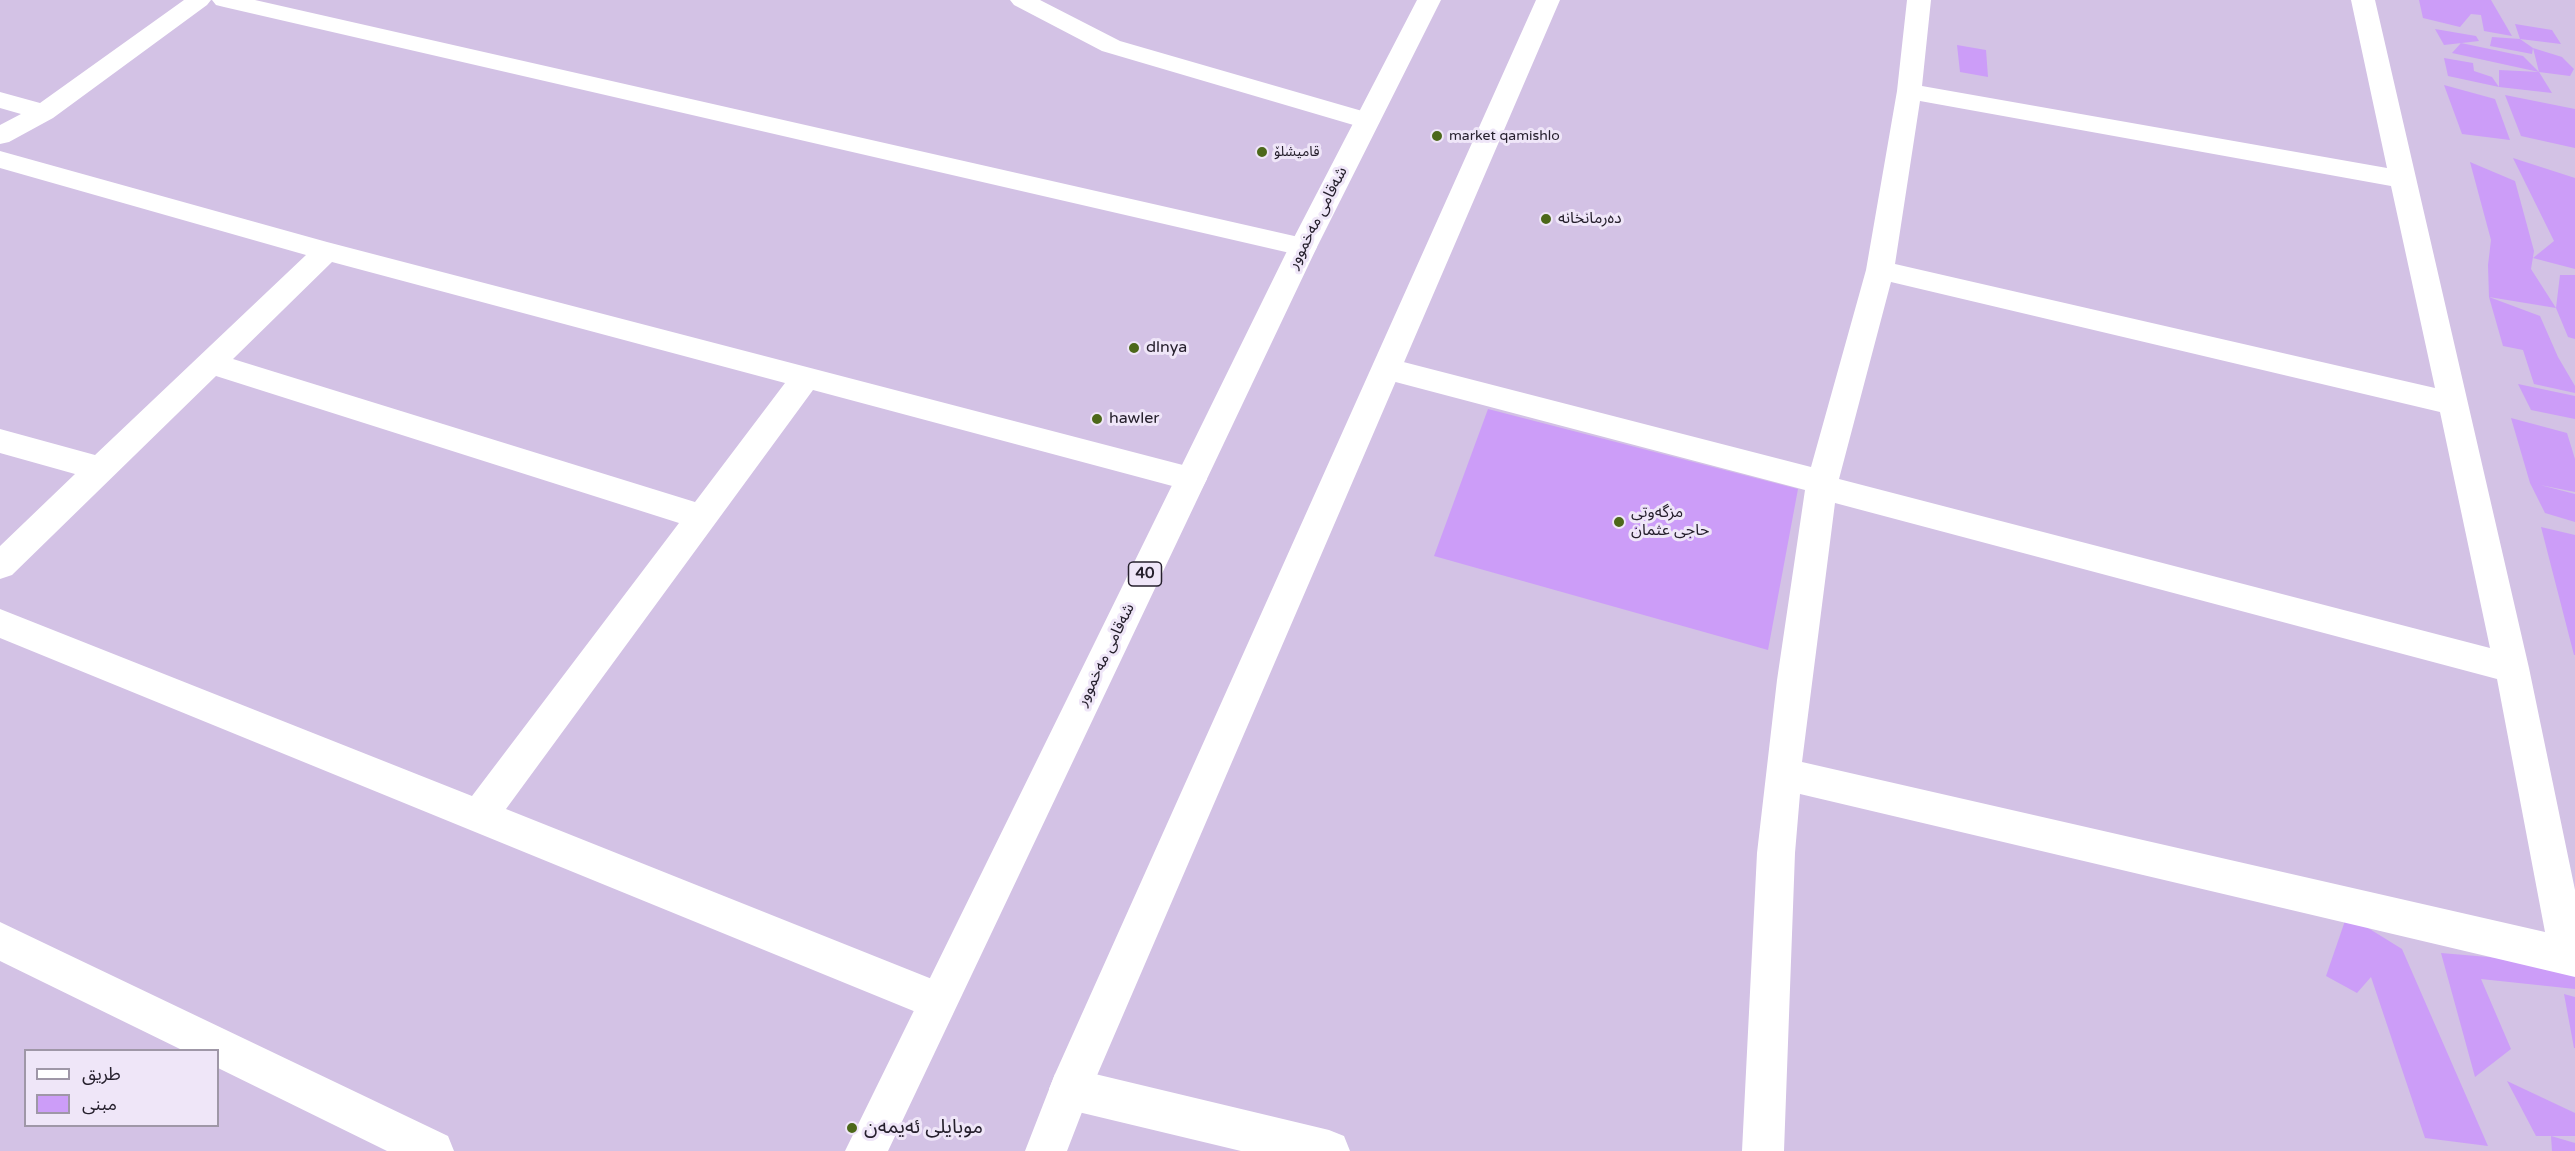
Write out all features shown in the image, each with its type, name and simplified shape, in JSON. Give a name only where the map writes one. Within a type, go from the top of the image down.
[{"type":"main road","points":[[158,0],[194,4]]},
{"type":"main road","points":[[224,0],[1303,247]]},
{"type":"main road","points":[[1022,0],[1111,46],[1367,121]]},
{"type":"main road","name":"شەقامی مەخموور","points":[[866,1151],[1303,247],[1429,0]]},
{"type":"main road","points":[[1046,1151],[1070,1089],[1388,369],[1548,0]]},
{"type":"main road","points":[[1763,1151],[1776,853],[1782,774],[1822,485],[1880,270],[1909,92],[1918,0]]},
{"type":"main road","points":[[1782,774],[2572,957],[2512,668],[2363,0]]},
{"type":"main road","points":[[0,136],[44,112],[194,4]]},
{"type":"main road","points":[[1909,92],[2403,179]]},
{"type":"main road","points":[[0,100],[44,112]]},
{"type":"main road","points":[[0,159],[327,250],[1191,479]]},
{"type":"main road","points":[[0,566],[327,250]]},
{"type":"main road","points":[[1880,270],[2453,405]]},
{"type":"main road","points":[[210,363],[701,517]]},
{"type":"main road","points":[[1388,369],[2512,668]]},
{"type":"main road","points":[[479,816],[806,377]]},
{"type":"main road","points":[[0,441],[100,469]]},
{"type":"main road","points":[[0,623],[939,1001]]},
{"type":"main road","points":[[0,941],[433,1151]]},
{"type":"main road","points":[[1070,1089],[1329,1151]]},
{"type":"building","points":[[2419,0],[2491,0],[2512,36],[2484,31],[2481,15],[2471,14],[2460,27],[2423,18]]},
{"type":"building","points":[[2515,24],[2552,30],[2561,44],[2520,39]]},
{"type":"building","points":[[2435,29],[2476,36],[2479,41],[2444,45]]},
{"type":"building","points":[[2492,37],[2520,39],[2533,48],[2532,54],[2490,46]]},
{"type":"building","points":[[2461,43],[2523,56],[2539,72],[2452,53]]},
{"type":"building","points":[[1957,45],[1986,50],[1988,77],[1960,72]]},
{"type":"building","points":[[2533,48],[2562,57],[2574,69],[2570,76],[2539,72]]},
{"type":"building","points":[[2444,58],[2473,63],[2474,71],[2492,77],[2499,87],[2448,76]]},
{"type":"building","points":[[2499,70],[2539,72],[2552,93],[2499,87]]},
{"type":"building","points":[[2444,85],[2495,99],[2510,140],[2462,134]]},
{"type":"building","points":[[2505,95],[2575,109],[2575,148],[2521,136]]},
{"type":"building","points":[[2513,158],[2575,178],[2575,269],[2533,258],[2554,241]]},
{"type":"building","points":[[2470,162],[2515,181],[2534,251],[2531,269],[2556,308],[2489,297],[2488,265],[2491,240]]},
{"type":"building","points":[[2560,275],[2575,275],[2575,339],[2568,337],[2556,308]]},
{"type":"building","points":[[2489,297],[2540,316],[2558,357],[2575,386],[2575,393],[2534,384],[2523,350],[2503,346]]},
{"type":"building","points":[[2518,384],[2575,396],[2575,419],[2531,410]]},
{"type":"building","name":"مزگەوتی حاجی عثمان","points":[[1488,409],[1798,489],[1768,650],[1434,556]]},
{"type":"building","points":[[2511,418],[2567,433],[2575,459],[2575,492],[2540,485],[2575,494],[2575,522],[2545,513],[2530,483]]},
{"type":"building","points":[[2541,527],[2575,535],[2575,655],[2574,655]]},
{"type":"building","points":[[2347,915],[2402,949],[2488,1146],[2425,1138],[2371,977],[2357,993],[2326,976]]},
{"type":"building","points":[[2441,953],[2571,964],[2575,974],[2575,989],[2481,979],[2511,1049],[2475,1077]]},
{"type":"building","points":[[2564,994],[2575,997],[2575,1048],[2574,1048]]},
{"type":"building","points":[[2507,1081],[2575,1113],[2575,1136],[2536,1136]]},
{"type":"building","points":[[2551,1136],[2575,1143],[2575,1151],[2552,1151]]},
{"type":"place","name":"market qamishlo","points":[[1437,136]]},
{"type":"place","name":"قاميشلۆ","points":[[1262,152]]},
{"type":"place","name":"ده‌رمانخانه","points":[[1546,219]]},
{"type":"place","name":"dlnya","points":[[1134,348]]},
{"type":"place","name":"hawler","points":[[1097,419]]},
{"type":"place","name":"مزگەوتی حاجی عثمان","points":[[1619,522]]},
{"type":"place","name":"موبایلی ئەیمەن","points":[[852,1128]]}]
